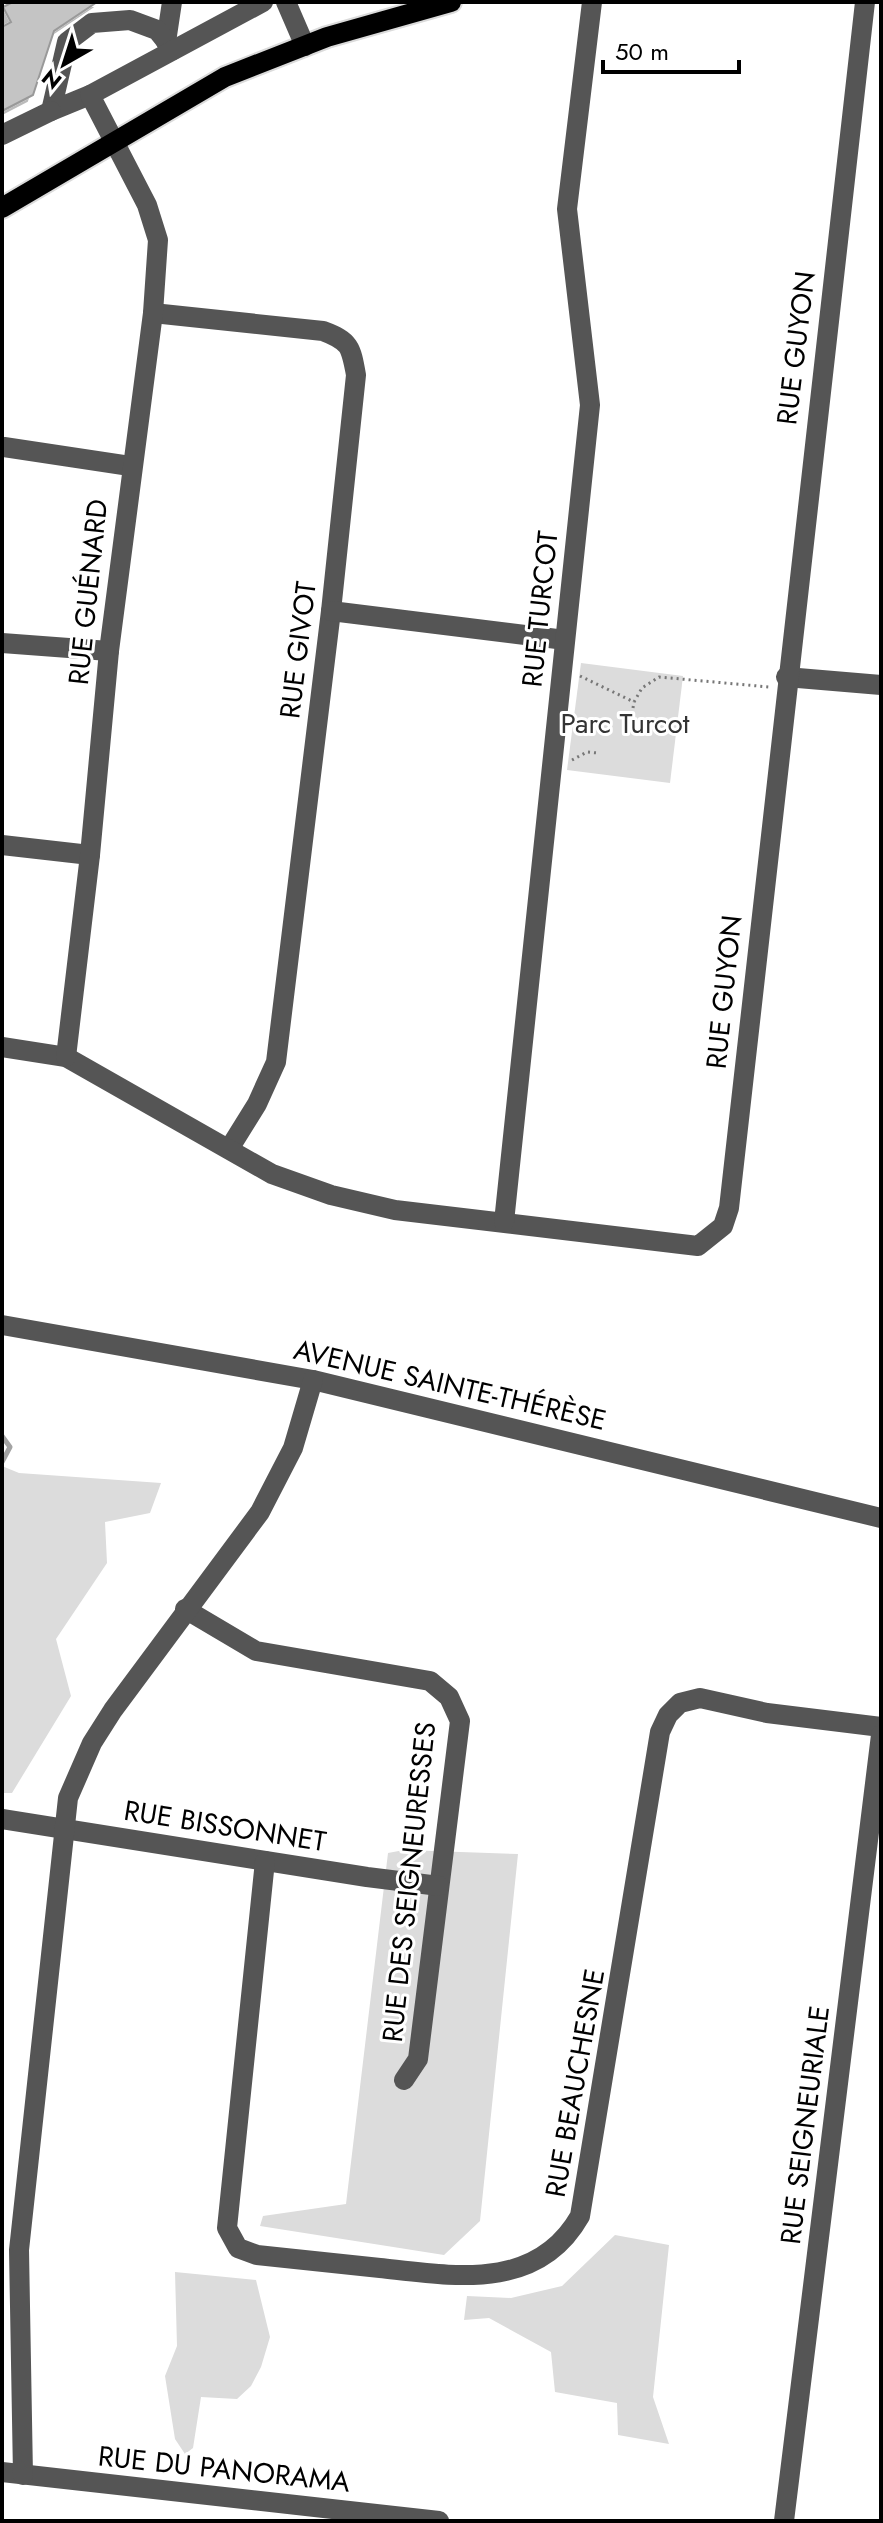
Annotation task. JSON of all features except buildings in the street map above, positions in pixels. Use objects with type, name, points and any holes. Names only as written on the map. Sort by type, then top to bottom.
[{"type":"main road","points":[[2,208],[225,77],[305,46],[451,2]]},
{"type":"street","points":[[170,46],[172,2]]},
{"type":"street","points":[[2,135],[90,95],[170,46],[263,2]]},
{"type":"street","points":[[286,2],[305,46]]},
{"type":"street","name":"RUE TURCOT","points":[[504,1222],[590,405],[567,209],[592,2]]},
{"type":"street","name":"RUE GUYON","points":[[2,1047],[66,1057],[272,1174],[331,1195],[395,1210],[698,1246],[723,1226],[729,1208],[865,2]]},
{"type":"street","points":[[51,111],[67,42],[92,23],[130,20],[157,30],[170,46]]},
{"type":"street","name":"RUE GUÉNARD","points":[[66,1057],[130,466],[153,313],[158,240],[147,205],[90,95]]},
{"type":"street","name":"RUE GIVOT","points":[[153,313],[323,331],[342,338],[352,351],[356,375],[331,611],[276,1062],[257,1104],[229,1149]]},
{"type":"street","points":[[4,447],[130,466]]},
{"type":"street","points":[[331,611],[564,648]]},
{"type":"street","points":[[2,643],[109,651]]},
{"type":"street","points":[[786,682],[881,685]]},
{"type":"street","points":[[2,845],[90,855]]},
{"type":"street","name":"AVENUE SAINTE-THÉRÈSE","points":[[2,1325],[313,1380],[881,1518]]},
{"type":"street","points":[[23,2475],[10,2249],[68,1798],[92,1743],[185,1609],[260,1512],[280,1477],[313,1380]]},
{"type":"street","name":"RUE DES SEIGNEURESSES","points":[[185,1609],[256,1651],[430,1681],[449,1697],[460,1721],[418,2059],[404,2080]]},
{"type":"street","name":"RUE BEAUCHESNE","points":[[265,1861],[227,2228],[238,2248],[257,2255],[467,2278],[514,2270],[567,2238],[580,2216],[660,1732],[668,1715],[680,1703],[700,1698],[767,1713],[881,1727]]},
{"type":"street","name":"RUE SEIGNEURIALE","points":[[784,2521],[881,1735]]},
{"type":"street","name":"RUE BISSONNET","points":[[2,1819],[439,1886]]},
{"type":"street","name":"RUE DU PANORAMA","points":[[2,2472],[304,2513],[439,2521]]},
{"type":"path","points":[[564,648],[587,682],[634,702]]},
{"type":"path","points":[[632,714],[634,702],[642,688],[659,677],[786,682]]},
{"type":"path","points":[[551,772],[587,752],[598,753]]},
{"type":"green space","name":"Parc Turcot","points":[[581,663],[683,676],[670,783],[567,770]]},
{"type":"green space","points":[[2,1466],[19,1473],[161,1483],[150,1513],[105,1522],[107,1563],[56,1639],[71,1696],[12,1793],[2,1793]]},
{"type":"green space","points":[[404,1850],[518,1854],[480,2221],[444,2255],[260,2226],[263,2216],[346,2204],[388,1853]]},
{"type":"green space","points":[[615,2235],[669,2245],[653,2397],[669,2444],[618,2435],[617,2403],[555,2392],[551,2352],[489,2318],[464,2320],[467,2296],[511,2298],[562,2286]]},
{"type":"green space","points":[[175,2272],[256,2280],[270,2337],[261,2367],[251,2386],[237,2399],[201,2397],[193,2448],[185,2454],[175,2439],[165,2376],[177,2346]]},
{"type":"waterway","points":[[2,1436],[10,1447],[2,1462]]}]
